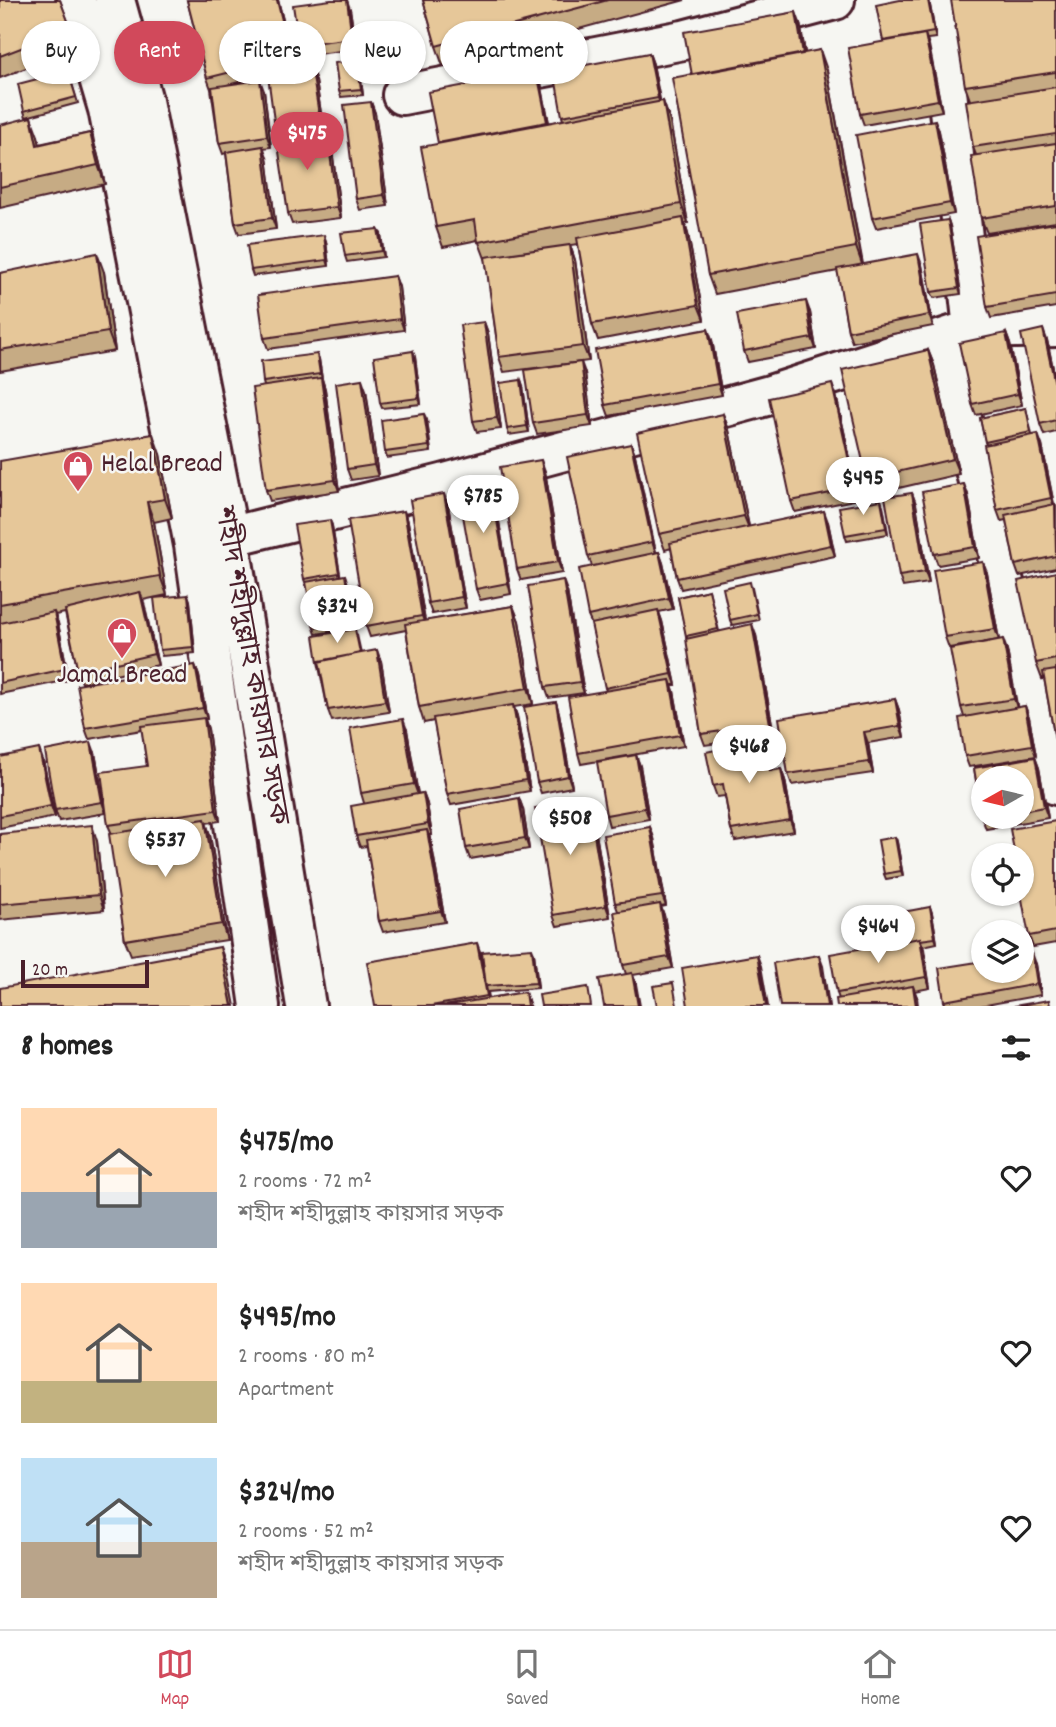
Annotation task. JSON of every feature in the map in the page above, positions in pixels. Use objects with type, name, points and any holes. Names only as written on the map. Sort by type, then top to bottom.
[{"type":"street","name":"শহীদ শহীদুল্লাহ কায়সার সড়ক","points":[[76,0],[108,109],[194,545],[260,1006]]},
{"type":"street","name":"শহীদ শহীদুল্লাহ কায়সার সড়ক","points":[[115,0],[144,101],[229,537],[306,1006]]},
{"type":"street","points":[[402,95],[683,40],[835,0]]},
{"type":"street","points":[[937,0],[957,335],[1056,785]]},
{"type":"street","points":[[229,537],[442,484],[770,396],[957,335],[1056,327]]},
{"type":"building","points":[[0,0],[60,0],[68,21],[21,21],[21,48],[0,56]]},
{"type":"building","points":[[187,0],[277,0],[282,21],[219,21],[219,75],[207,78],[205,21],[192,21]]},
{"type":"building","points":[[347,0],[350,21],[340,21],[340,40],[326,41],[326,21],[295,21],[293,5]]},
{"type":"building","points":[[423,0],[608,0],[529,21],[440,21],[440,45],[436,46]]},
{"type":"building","points":[[900,0],[928,0],[934,32],[883,41],[876,5]]},
{"type":"building","points":[[951,0],[1056,0],[1056,72],[965,86]]},
{"type":"building","points":[[796,12],[803,54],[692,75],[684,32]]},
{"type":"building","points":[[925,34],[938,100],[860,114],[848,48]]},
{"type":"building","points":[[820,50],[856,247],[708,275],[672,78]]},
{"type":"building","points":[[649,53],[658,98],[562,116],[556,84],[588,84],[588,65]]},
{"type":"building","points":[[340,62],[340,84],[360,84],[361,89],[339,91],[335,63]]},
{"type":"building","points":[[18,84],[72,84],[76,97],[24,111]]},
{"type":"building","points":[[260,84],[267,136],[219,143],[212,87]]},
{"type":"building","points":[[269,84],[314,84],[319,115],[274,121]]},
{"type":"building","points":[[472,84],[539,84],[547,122],[438,143],[428,92]]},
{"type":"building","points":[[1056,87],[1056,134],[973,147],[966,101]]},
{"type":"building","points":[[663,101],[681,204],[478,242],[475,220],[436,227],[421,147]]},
{"type":"building","points":[[371,102],[384,195],[356,199],[344,105]]},
{"type":"building","points":[[31,117],[37,145],[90,133],[98,165],[0,187],[0,125]]},
{"type":"building","points":[[935,120],[950,203],[872,218],[856,135]]},
{"type":"building","points":[[327,131],[337,207],[288,213],[277,138]]},
{"type":"building","points":[[1056,143],[1056,206],[981,218],[971,156]]},
{"type":"building","points":[[263,146],[272,218],[235,223],[226,152]]},
{"type":"building","points":[[683,218],[698,305],[592,324],[577,238]]},
{"type":"building","points":[[948,220],[959,288],[931,292],[920,224]]},
{"type":"building","points":[[1056,223],[1056,295],[987,307],[976,236]]},
{"type":"building","points":[[378,229],[382,251],[345,256],[341,233]]},
{"type":"building","points":[[324,235],[327,260],[251,270],[247,245]]},
{"type":"building","points":[[570,245],[583,346],[499,357],[485,257]]},
{"type":"building","points":[[97,253],[108,332],[0,350],[0,273]]},
{"type":"building","points":[[918,254],[929,315],[848,331],[837,269]]},
{"type":"building","points":[[395,276],[400,319],[264,338],[258,295]]},
{"type":"building","points":[[806,301],[812,338],[744,351],[737,314]]},
{"type":"building","points":[[484,322],[497,418],[473,421],[460,325]]},
{"type":"building","points":[[708,329],[718,384],[605,405],[595,350]]},
{"type":"building","points":[[1043,329],[1056,389],[1056,420],[1040,424],[1021,334]]},
{"type":"building","points":[[1006,333],[1018,394],[972,404],[959,343]]},
{"type":"building","points":[[928,350],[953,459],[867,479],[842,370]]},
{"type":"building","points":[[413,351],[419,398],[380,403],[374,357]]},
{"type":"building","points":[[317,354],[320,374],[263,382],[261,361]]},
{"type":"building","points":[[581,362],[588,415],[533,423],[525,370]]},
{"type":"building","points":[[321,378],[335,480],[266,490],[252,388]]},
{"type":"building","points":[[362,379],[374,465],[347,469],[336,383]]},
{"type":"building","points":[[521,380],[527,426],[507,429],[500,383]]},
{"type":"building","points":[[832,384],[855,488],[791,501],[769,398]]},
{"type":"building","points":[[1026,408],[1031,432],[985,442],[980,418]]},
{"type":"building","points":[[424,414],[429,446],[385,452],[381,420]]},
{"type":"building","points":[[723,414],[744,516],[659,534],[637,433]]},
{"type":"building","points":[[153,434],[165,499],[147,502],[160,576],[0,604],[0,461]]},
{"type":"building","points":[[1038,434],[1051,498],[997,510],[984,445]]},
{"type":"building","points":[[631,444],[652,542],[588,556],[567,457]]},
{"type":"building","points":[[541,460],[558,562],[517,569],[500,467]]},
{"type":"building","points":[[490,481],[508,583],[476,589],[458,487]]},
{"type":"building","points":[[964,484],[975,547],[934,554],[922,492]]},
{"type":"building","points":[[912,493],[925,572],[899,576],[885,497]]},
{"type":"building","points":[[444,494],[462,597],[428,603],[410,500]]},
{"type":"building","points":[[881,500],[886,528],[845,535],[839,507]]},
{"type":"building","points":[[1055,504],[1056,556],[1015,565],[1005,515]]},
{"type":"building","points":[[404,511],[422,616],[366,626],[348,520]]},
{"type":"building","points":[[824,511],[831,545],[677,578],[670,543]]},
{"type":"building","points":[[330,520],[339,573],[304,579],[294,525]]},
{"type":"building","points":[[659,552],[669,598],[588,616],[579,569]]},
{"type":"building","points":[[983,562],[995,629],[945,637],[933,570]]},
{"type":"building","points":[[1056,572],[1056,659],[1036,663],[1018,581]]},
{"type":"building","points":[[345,575],[353,622],[314,628],[306,582]]},
{"type":"building","points":[[563,580],[580,682],[545,687],[528,586]]},
{"type":"building","points":[[750,582],[757,614],[730,620],[723,588]]},
{"type":"building","points":[[709,590],[718,629],[686,636],[678,597]]},
{"type":"building","points":[[140,592],[154,654],[78,672],[65,610]]},
{"type":"building","points":[[188,595],[193,647],[160,650],[154,598]]},
{"type":"building","points":[[513,606],[528,688],[419,707],[405,624]]},
{"type":"building","points":[[658,610],[672,674],[605,688],[591,624]]},
{"type":"building","points":[[54,612],[65,669],[0,683],[0,623]]},
{"type":"building","points":[[752,624],[770,724],[701,734],[686,639]]},
{"type":"building","points":[[355,629],[360,653],[318,662],[314,636]]},
{"type":"building","points":[[1003,639],[1014,699],[961,707],[950,649]]},
{"type":"building","points":[[377,650],[385,701],[328,710],[319,661]]},
{"type":"building","points":[[195,665],[203,708],[85,728],[77,685]]},
{"type":"building","points":[[1056,670],[1056,745],[1043,672]]},
{"type":"building","points":[[670,680],[680,735],[578,753],[568,697]]},
{"type":"building","points":[[895,699],[900,726],[864,732],[869,762],[788,774],[779,718]]},
{"type":"building","points":[[556,702],[568,776],[537,782],[524,707]]},
{"type":"building","points":[[513,705],[526,780],[447,794],[433,718]]},
{"type":"building","points":[[1025,706],[1032,745],[965,756],[959,718]]},
{"type":"building","points":[[204,718],[216,810],[108,825],[101,772],[147,766],[141,726]]},
{"type":"building","points":[[403,719],[414,784],[361,793],[350,728]]},
{"type":"building","points":[[763,740],[770,771],[781,769],[790,820],[731,830],[723,784],[713,786],[706,752]]},
{"type":"building","points":[[91,742],[102,802],[55,810],[45,751]]},
{"type":"building","points":[[39,749],[51,806],[0,816],[0,757]]},
{"type":"building","points":[[636,755],[645,808],[606,815],[597,762]]},
{"type":"building","points":[[1035,757],[1044,807],[1034,809],[1034,766],[985,766]]},
{"type":"building","points":[[423,793],[428,824],[356,836],[351,806]]},
{"type":"building","points":[[519,798],[525,838],[466,848],[460,809]]},
{"type":"building","points":[[588,799],[606,906],[553,915],[535,808]]},
{"type":"building","points":[[205,819],[222,924],[125,940],[109,834]]},
{"type":"building","points":[[1056,821],[1056,931],[1034,935],[1034,920],[1026,920],[1023,906],[1034,906],[1034,843],[1013,843],[1010,830],[1034,830],[1034,825]]},
{"type":"building","points":[[92,825],[99,895],[0,904],[0,834]]},
{"type":"building","points":[[650,827],[662,896],[615,903],[603,835]]},
{"type":"building","points":[[427,830],[441,911],[379,921],[366,840]]},
{"type":"building","points":[[895,837],[901,871],[884,874],[878,840]]},
{"type":"building","points":[[660,904],[669,957],[623,965],[614,912]]},
{"type":"building","points":[[930,907],[935,938],[897,942],[892,914]]},
{"type":"building","points":[[920,938],[926,977],[837,993],[830,954]]},
{"type":"building","points":[[477,943],[487,996],[431,1006],[375,1006],[367,962]]},
{"type":"building","points":[[220,947],[232,1006],[0,1006],[0,988]]},
{"type":"building","points":[[532,948],[536,983],[486,986],[482,952]]},
{"type":"building","points":[[757,955],[766,1006],[688,1006],[682,968]]},
{"type":"building","points":[[819,955],[827,1006],[780,1006],[773,963]]},
{"type":"building","points":[[971,963],[971,983],[1034,983],[1034,965],[1037,984],[944,1001],[939,968]]},
{"type":"building","points":[[632,973],[638,1006],[604,1006],[599,979]]},
{"type":"building","points":[[673,983],[677,1006],[657,1006],[653,986]]},
{"type":"building","points":[[913,986],[916,1006],[837,1006],[836,999]]},
{"type":"building","points":[[588,987],[591,1006],[541,1006],[539,995]]},
{"type":"building","points":[[525,992],[527,1006],[444,1006]]},
{"type":"building","points":[[1049,1000],[1050,1006],[1014,1006]]},
{"type":"place","name":"Helal Bread","points":[[78,493]]},
{"type":"place","name":"Jamal Bread","points":[[122,660]]}]
